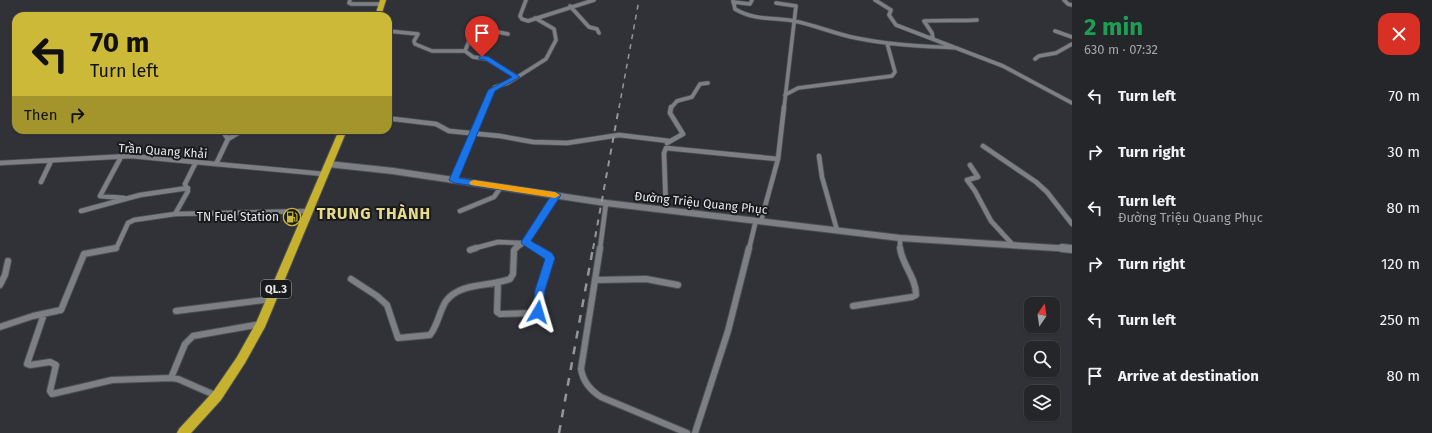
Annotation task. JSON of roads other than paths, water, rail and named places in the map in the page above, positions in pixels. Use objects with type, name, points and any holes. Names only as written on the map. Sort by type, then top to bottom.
[{"type":"highway","points":[[379,12],[382,2]]},
{"type":"highway","name":"QL.3","points":[[183,433],[217,396],[241,360],[261,324],[341,134]]},
{"type":"main road","name":"Đường Triệu Quang Phục","points":[[328,164],[387,170],[606,203],[900,238],[1072,249]]},
{"type":"street","points":[[350,0],[349,3],[351,4],[382,2]]},
{"type":"street","points":[[526,0],[520,18],[528,20],[570,6],[594,0]]},
{"type":"street","points":[[752,0],[750,4],[733,1],[735,9],[745,15],[794,22],[849,37],[888,43],[957,48]]},
{"type":"street","points":[[875,0],[891,10],[889,15],[896,25],[1004,66],[1072,103]]},
{"type":"street","points":[[1064,0],[1068,4],[1072,5]]},
{"type":"street","points":[[695,433],[728,331],[758,220],[778,159],[796,5],[776,3]]},
{"type":"street","points":[[570,6],[584,19],[589,27],[596,29],[599,33]]},
{"type":"street","points":[[454,180],[482,110],[493,88],[505,84],[546,59],[556,40],[552,27],[535,18]]},
{"type":"street","points":[[933,39],[932,33],[924,21],[944,20],[951,22],[977,20]]},
{"type":"street","points":[[392,31],[418,34],[414,41],[415,44],[432,51],[465,51],[472,57],[487,59],[517,77]]},
{"type":"street","points":[[1055,31],[1072,37]]},
{"type":"street","points":[[465,51],[471,36],[483,37],[498,32],[508,34]]},
{"type":"street","points":[[786,95],[790,90],[798,88],[892,76],[895,72],[888,43]]},
{"type":"street","points":[[1035,59],[1039,56],[1056,53],[1072,44]]},
{"type":"street","points":[[394,119],[431,123],[439,125],[449,131],[500,136],[533,142],[561,143],[619,135],[669,141],[683,134],[670,113],[670,109],[679,99],[692,97],[700,84],[708,83]]},
{"type":"street","points":[[225,134],[228,139]]},
{"type":"street","points":[[216,164],[228,139],[236,134]]},
{"type":"street","points":[[666,210],[664,153],[669,141]]},
{"type":"street","points":[[983,146],[1024,173],[1044,189],[1061,214],[1072,224]]},
{"type":"street","points":[[666,148],[778,159]]},
{"type":"street","name":"Trần Quang Khải","points":[[0,163],[131,156],[324,174]]},
{"type":"street","points":[[819,156],[822,177],[837,230]]},
{"type":"street","points":[[121,157],[100,196],[130,198]]},
{"type":"street","points":[[41,182],[51,161]]},
{"type":"street","points":[[188,188],[185,186],[196,162]]},
{"type":"street","points":[[970,165],[979,176],[967,180],[991,221],[1014,246]]},
{"type":"street","points":[[460,211],[494,197],[501,187]]},
{"type":"street","points":[[81,211],[130,198],[188,188]]},
{"type":"street","points":[[175,214],[188,188]]},
{"type":"street","points":[[351,279],[377,296],[387,305],[396,336],[400,338],[430,335],[445,304],[452,295],[458,292],[507,281],[512,276],[512,253],[516,248],[525,243],[556,195]]},
{"type":"street","points":[[606,203],[596,280],[581,369],[583,378],[587,386],[601,397],[687,433]]},
{"type":"street","points":[[0,327],[44,314],[57,312],[63,308],[72,280],[84,254],[116,249],[130,222],[175,214],[309,211]]},
{"type":"street","points":[[853,306],[880,303],[916,295],[917,291],[912,277],[900,252],[900,238]]},
{"type":"street","points":[[470,250],[498,242],[525,243],[548,255],[550,258],[540,290],[537,313],[500,314],[497,312],[498,282]]},
{"type":"street","points":[[0,285],[5,275],[8,260]]},
{"type":"street","points":[[596,280],[646,279],[678,285]]},
{"type":"street","points":[[176,311],[272,299]]},
{"type":"street","points":[[44,314],[27,364],[30,365],[50,362],[56,365],[50,391],[52,394],[112,380],[171,378],[178,379],[217,396]]},
{"type":"street","points":[[171,378],[185,344],[193,336],[261,324]]},
{"type":"railway","points":[[619,108],[639,0]]},
{"type":"railway","points":[[593,249],[619,107]]},
{"type":"railway","points":[[559,433],[593,248]]},
{"type":"place","name":"TN Fuel Station","points":[[292,217]]},
{"type":"district","name":"TRUNG THÀNH","points":[[374,213]]}]
